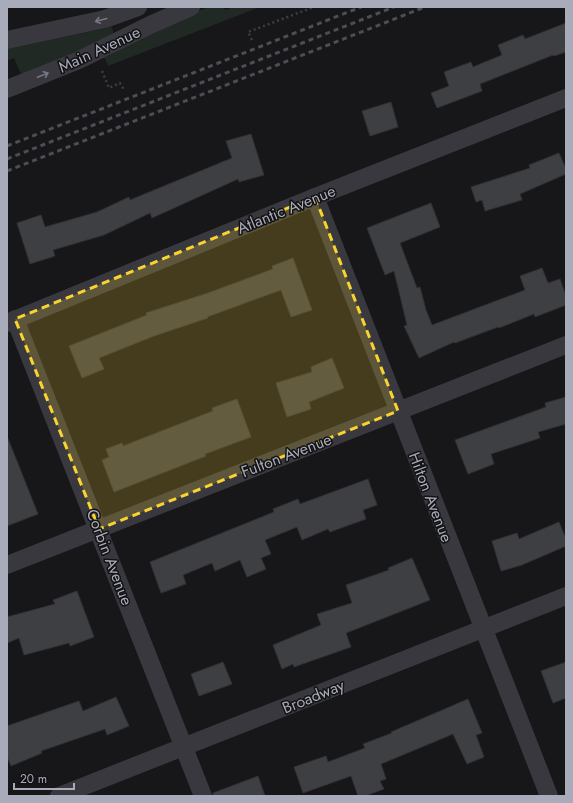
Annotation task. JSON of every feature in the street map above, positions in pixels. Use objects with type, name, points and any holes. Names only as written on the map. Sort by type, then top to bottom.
[{"type":"street","name":"Main Avenue","points":[[7,40],[98,21],[138,7]]},
{"type":"street","points":[[146,7],[150,25]]},
{"type":"street","name":"Main Avenue","points":[[7,89],[84,58],[150,25],[191,7]]},
{"type":"street","name":"Atlantic Avenue","points":[[11,321],[315,197],[566,98]]},
{"type":"street","name":"Hilton Avenue","points":[[315,197],[549,796]]},
{"type":"street","name":"Corbin Avenue","points":[[11,321],[99,529],[203,796]]},
{"type":"street","name":"Fulton Avenue","points":[[7,565],[566,345]]},
{"type":"street","name":"Broadway","points":[[59,796],[566,596]]},
{"type":"path","points":[[252,40],[248,32],[314,7]]},
{"type":"path","points":[[102,71],[109,88],[120,83],[124,90]]},
{"type":"highlighted area","points":[[315,197],[398,411],[99,529],[15,319]]},
{"type":"shaded area","points":[[209,7],[224,7],[225,10],[233,7],[260,7],[108,66],[104,57],[186,16]]},
{"type":"shaded area","points":[[112,27],[114,36],[21,74],[14,58],[7,61],[7,49]]},
{"type":"building","points":[[566,23],[566,52],[553,55],[480,84],[482,91],[437,108],[431,93],[449,86],[444,72],[471,62],[473,67],[502,55],[498,45],[523,35],[525,39]]},
{"type":"building","points":[[391,102],[398,127],[370,136],[362,111]]},
{"type":"building","points":[[251,134],[264,175],[239,182],[238,179],[152,218],[150,213],[104,235],[53,250],[55,256],[30,264],[17,223],[41,215],[45,227],[97,212],[129,197],[130,200],[232,158],[226,141]]},
{"type":"building","points":[[559,153],[566,169],[566,174],[520,194],[522,200],[485,211],[482,200],[476,202],[471,187],[530,168],[529,165]]},
{"type":"building","points":[[431,203],[440,227],[400,243],[417,288],[420,287],[426,310],[432,325],[525,290],[520,276],[542,268],[548,283],[560,279],[566,296],[566,305],[535,317],[534,314],[499,328],[498,327],[455,343],[454,342],[419,358],[404,326],[407,325],[394,271],[385,275],[367,228]]},
{"type":"building","points":[[293,258],[312,310],[291,317],[281,290],[207,317],[208,318],[154,336],[99,358],[104,369],[82,378],[69,346],[147,315],[146,313],[208,293],[273,269],[272,266]]},
{"type":"building","points":[[332,358],[344,388],[309,402],[311,409],[287,417],[276,383],[312,372],[311,367]]},
{"type":"building","points":[[566,397],[566,424],[538,432],[540,438],[491,454],[494,464],[468,474],[455,440],[546,407],[545,403]]},
{"type":"building","points":[[237,399],[251,437],[205,454],[206,456],[114,492],[102,460],[109,457],[106,449],[122,443],[123,446],[213,411],[212,408]]},
{"type":"building","points":[[7,436],[38,514],[7,526]]},
{"type":"building","points":[[368,479],[377,505],[363,510],[366,519],[330,532],[328,529],[302,540],[297,527],[265,540],[271,554],[261,558],[266,569],[247,577],[240,560],[215,571],[212,563],[183,575],[186,584],[161,593],[150,562],[274,512],[273,509],[298,499],[300,504]]},
{"type":"building","points":[[559,522],[566,539],[566,546],[522,565],[501,571],[492,541],[517,533],[519,539]]},
{"type":"building","points":[[412,558],[430,600],[346,633],[351,647],[294,667],[293,664],[282,669],[273,645],[321,625],[317,614],[352,603],[346,585],[389,570],[388,568]]},
{"type":"building","points":[[77,591],[94,637],[70,646],[69,643],[24,655],[19,638],[7,643],[7,617],[55,604],[53,600]]},
{"type":"building","points":[[223,662],[232,684],[199,696],[191,674]]},
{"type":"building","points":[[566,662],[566,698],[553,703],[541,671]]},
{"type":"building","points":[[116,697],[129,726],[107,735],[105,729],[41,751],[42,753],[11,766],[7,757],[7,726],[79,701],[83,711]]},
{"type":"building","points":[[468,699],[482,733],[476,735],[484,757],[467,764],[453,734],[381,764],[386,779],[380,781],[384,789],[365,796],[358,796],[351,776],[303,793],[294,767],[326,756],[328,762],[365,748],[363,744],[392,733],[391,732]]},
{"type":"building","points":[[258,776],[265,796],[213,796],[213,793]]},
{"type":"railway","points":[[7,146],[361,7]]},
{"type":"railway","points":[[7,159],[394,7]]},
{"type":"railway","points":[[7,171],[425,7]]}]
